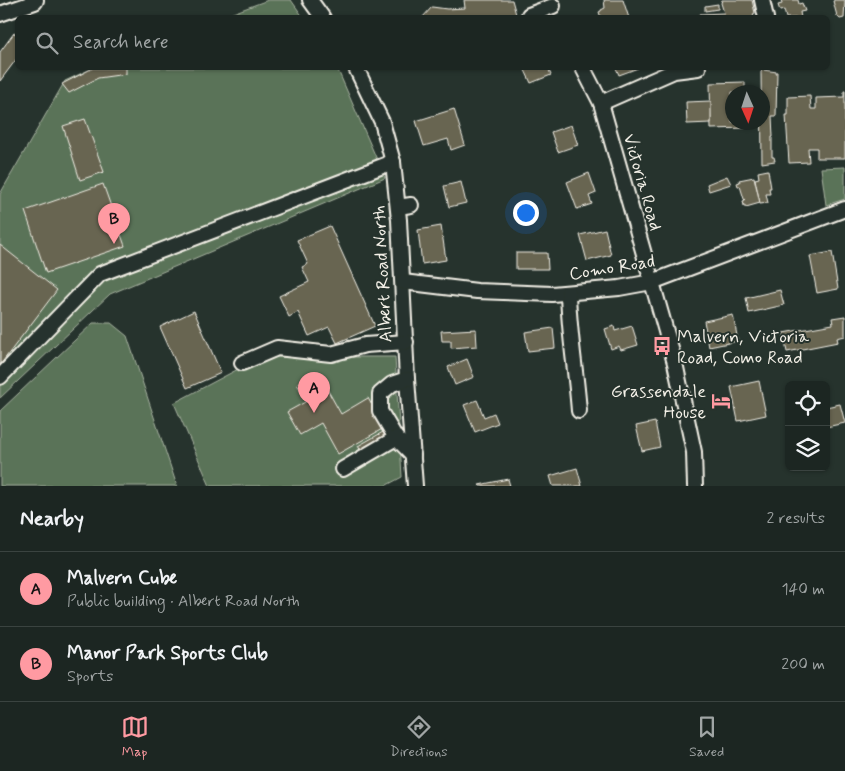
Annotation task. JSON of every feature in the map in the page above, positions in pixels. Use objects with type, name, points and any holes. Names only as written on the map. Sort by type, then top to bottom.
[{"type":"street","points":[[0,14],[36,0]]},
{"type":"street","points":[[310,0],[320,15]]},
{"type":"street","points":[[762,0],[765,15]]},
{"type":"street","points":[[529,15],[554,8]]},
{"type":"street","name":"Albert Road North","points":[[357,70],[382,122],[404,206],[403,282],[407,379],[415,486]]},
{"type":"street","name":"Victoria Road","points":[[585,70],[601,103],[674,363],[692,443],[695,486]]},
{"type":"street","points":[[601,103],[626,97],[662,81],[674,71],[682,70]]},
{"type":"street","points":[[0,378],[100,274],[393,162]]},
{"type":"street","name":"Como Road","points":[[403,282],[477,291],[552,294],[619,288],[652,282],[691,262],[845,209]]},
{"type":"street","points":[[568,293],[569,326],[576,367],[579,411]]},
{"type":"street","points":[[242,363],[277,348],[331,354],[365,345],[406,342]]},
{"type":"street","points":[[407,379],[392,384],[380,394],[380,411],[396,438],[413,455]]},
{"type":"street","points":[[343,469],[396,438]]},
{"type":"green space","points":[[268,0],[291,0],[302,15],[227,15]]},
{"type":"green space","points":[[89,70],[338,70],[385,178],[110,294],[0,398],[0,194],[65,81]]},
{"type":"green space","points":[[845,167],[845,199],[826,205],[821,168]]},
{"type":"green space","points":[[93,323],[111,323],[127,336],[177,486],[0,486],[0,411]]},
{"type":"green space","points":[[261,357],[395,357],[402,477],[385,486],[210,486],[174,403]]},
{"type":"building","points":[[464,0],[512,0],[516,15],[425,15],[432,7],[447,9],[465,8]]},
{"type":"building","points":[[604,0],[623,0],[628,15],[600,15],[599,12],[605,8]]},
{"type":"building","points":[[722,0],[752,0],[755,13],[753,15],[700,15],[724,13]]},
{"type":"building","points":[[781,0],[798,0],[799,4],[802,3],[805,11],[800,12],[800,15],[785,15],[784,10],[780,11],[778,5],[782,4]]},
{"type":"building","points":[[845,0],[844,18],[840,19],[837,16],[833,1]]},
{"type":"building","points":[[718,4],[718,9],[705,11],[705,6]]},
{"type":"building","points":[[15,34],[15,61],[0,81],[0,52]]},
{"type":"building","points":[[89,70],[126,70],[126,74],[98,78],[69,93],[62,84]]},
{"type":"building","points":[[525,70],[549,70],[551,75],[531,83]]},
{"type":"building","points":[[617,70],[633,70],[619,75]]},
{"type":"building","points":[[763,70],[777,72],[776,116],[772,116],[772,157],[774,157],[775,161],[762,163],[762,130],[770,130],[770,85],[761,85],[761,72]]},
{"type":"building","points":[[745,82],[745,85],[725,85],[725,129],[711,129],[710,83]]},
{"type":"building","points":[[844,91],[845,158],[817,158],[817,148],[808,148],[809,162],[789,163],[786,115],[788,115],[788,97],[810,96],[811,109],[816,109],[816,98],[844,97]]},
{"type":"building","points":[[711,101],[711,123],[687,124],[686,102]]},
{"type":"building","points":[[454,109],[465,145],[451,150],[448,139],[424,146],[416,121]]},
{"type":"building","points":[[85,119],[104,172],[80,180],[63,126]]},
{"type":"building","points":[[571,125],[578,145],[558,152],[551,132]]},
{"type":"building","points":[[768,170],[771,188],[769,188],[770,194],[766,194],[768,203],[760,204],[755,179],[759,178],[758,172]]},
{"type":"building","points":[[589,173],[596,193],[589,196],[592,204],[577,209],[567,182]]},
{"type":"building","points":[[727,176],[731,184],[709,191],[707,184]]},
{"type":"building","points":[[754,177],[760,203],[746,207],[744,206],[743,201],[745,200],[740,186],[737,183],[740,182],[739,180]]},
{"type":"building","points":[[461,182],[466,203],[449,207],[444,186]]},
{"type":"building","points":[[103,184],[125,246],[46,273],[25,211]]},
{"type":"building","points":[[330,226],[375,326],[337,343],[329,327],[309,336],[298,312],[289,317],[279,296],[309,282],[302,267],[308,264],[297,240]]},
{"type":"building","points":[[441,226],[446,260],[422,264],[418,230]]},
{"type":"building","points":[[605,229],[611,255],[587,261],[580,235]]},
{"type":"building","points":[[0,245],[57,290],[0,365]]},
{"type":"building","points":[[832,252],[838,289],[817,293],[810,256]]},
{"type":"building","points":[[516,253],[547,253],[548,269],[516,269]]},
{"type":"building","points":[[780,290],[784,305],[749,313],[746,298]]},
{"type":"building","points":[[194,311],[221,373],[187,388],[160,327]]},
{"type":"building","points":[[733,315],[738,341],[709,347],[704,321]]},
{"type":"building","points":[[845,316],[845,336],[837,338],[838,342],[787,352],[783,333],[833,324],[832,318]]},
{"type":"building","points":[[614,326],[615,331],[632,326],[638,345],[621,350],[619,346],[611,349],[605,329]]},
{"type":"building","points":[[553,328],[555,348],[528,351],[525,332]]},
{"type":"building","points":[[476,329],[477,346],[451,348],[451,341],[442,341],[441,331]]},
{"type":"building","points":[[467,359],[474,377],[455,385],[448,367]]},
{"type":"building","points":[[318,373],[341,414],[368,398],[384,428],[338,454],[321,423],[300,435],[287,412],[307,401],[297,384]]},
{"type":"building","points":[[759,381],[766,415],[738,421],[731,387]]},
{"type":"building","points":[[477,400],[484,417],[494,413],[498,423],[475,432],[464,405]]},
{"type":"building","points":[[840,404],[845,423],[830,426],[830,406]]},
{"type":"building","points":[[655,422],[660,447],[642,451],[636,426]]},
{"type":"building","points":[[383,432],[388,439],[363,454],[358,446]]},
{"type":"building","points":[[577,468],[582,486],[553,486],[550,476]]},
{"type":"building","points":[[508,479],[510,486],[479,485]]},
{"type":"place","name":"Manor Park Sports Club","points":[[114,244]]},
{"type":"place","name":"Malvern, Victoria Road, Como Road","points":[[662,346]]},
{"type":"place","name":"Grassendale House","points":[[721,401]]},
{"type":"place","name":"Malvern Cube","points":[[314,413]]}]
